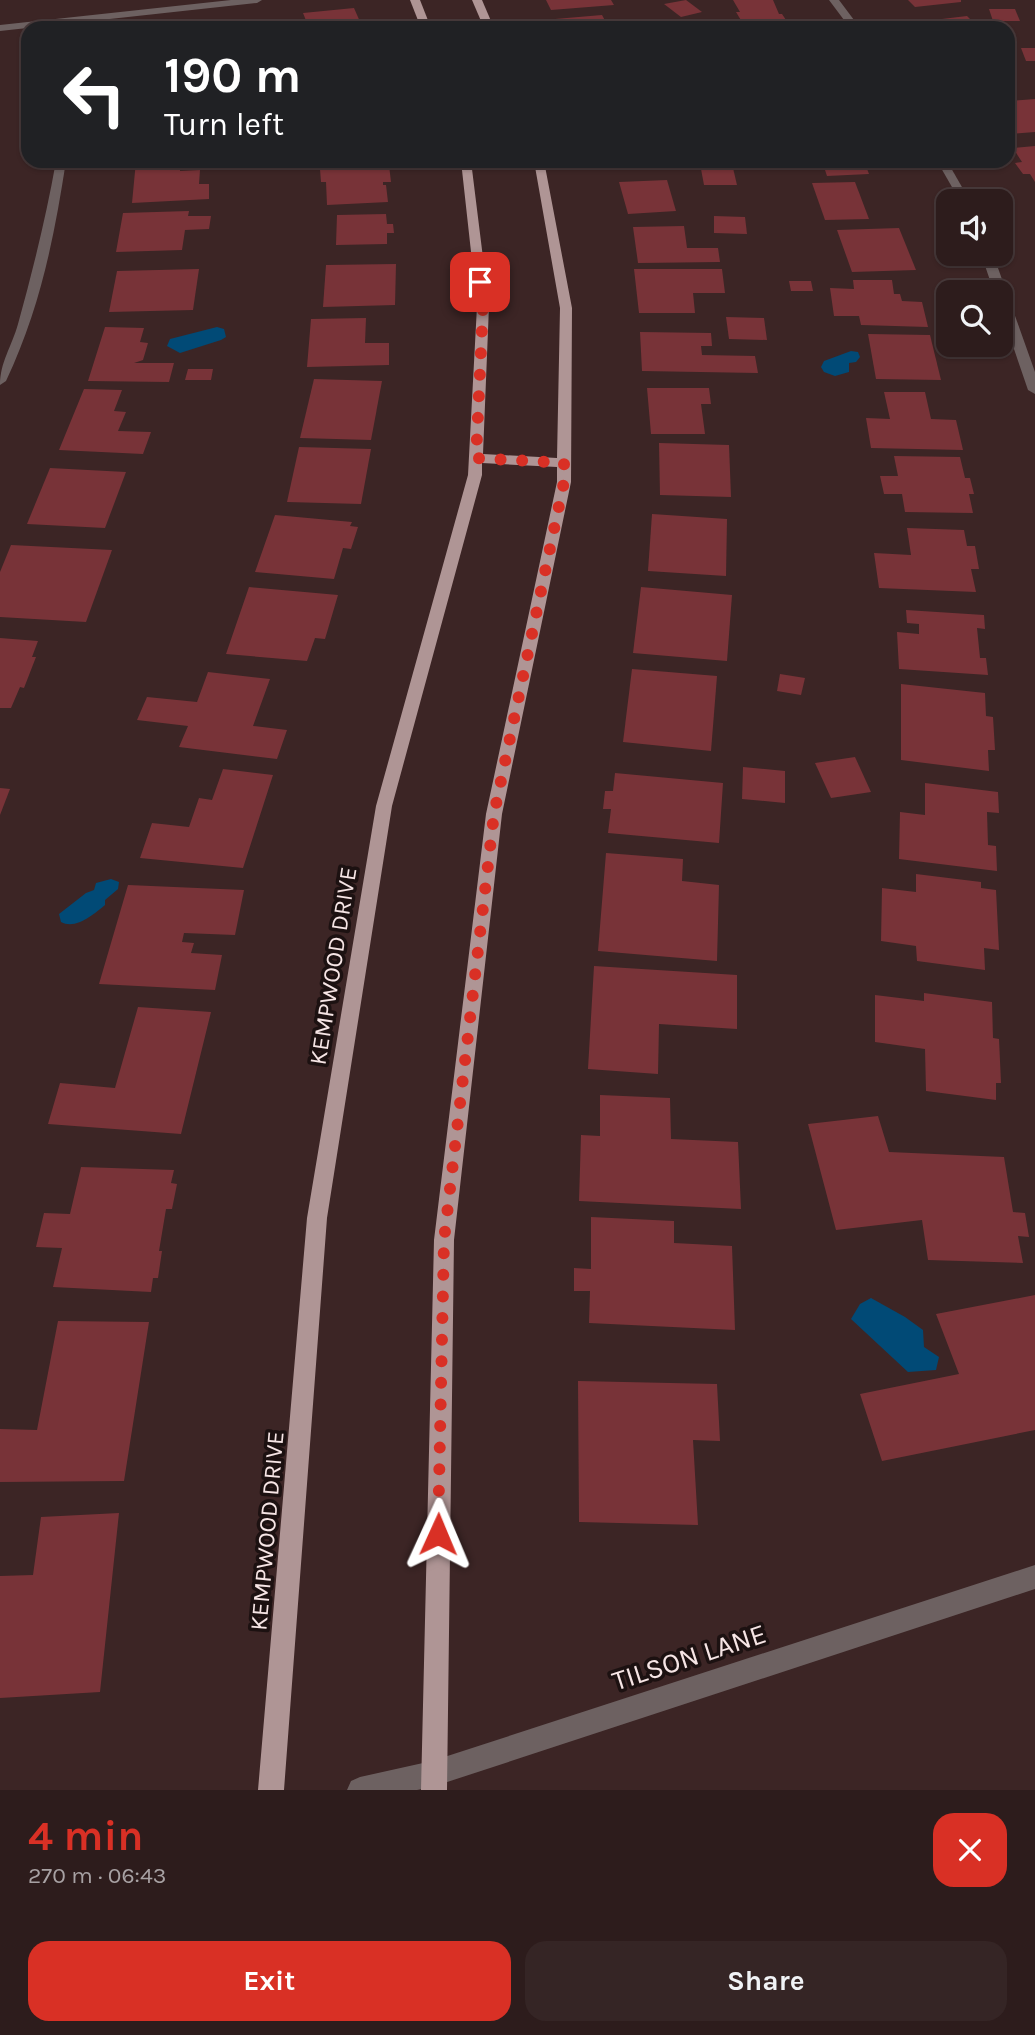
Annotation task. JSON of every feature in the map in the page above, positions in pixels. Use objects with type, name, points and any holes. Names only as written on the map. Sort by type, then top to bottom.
[{"type":"main road","points":[[415,0],[423,21]]},
{"type":"main road","points":[[477,0],[486,21]]},
{"type":"main road","name":"KEMPWOOD DRIVE","points":[[271,1790],[319,1205],[384,806],[475,475],[483,306],[467,168]]},
{"type":"main road","points":[[433,1782],[444,1240],[494,814],[564,482],[566,308],[540,168]]},
{"type":"main road","points":[[476,458],[564,463]]},
{"type":"street","points":[[92,21],[257,0]]},
{"type":"street","points":[[834,0],[850,21]]},
{"type":"street","points":[[0,28],[21,27]]},
{"type":"street","points":[[0,381],[22,334],[50,230],[60,168]]},
{"type":"street","points":[[946,168],[958,189]]},
{"type":"street","points":[[1013,327],[1035,390]]},
{"type":"street","name":"TILSON LANE","points":[[360,1790],[433,1782],[1035,1577]]},
{"type":"water","points":[[217,327],[224,329],[226,337],[221,340],[180,353],[167,346],[170,339]]},
{"type":"water","points":[[851,351],[858,352],[860,357],[856,362],[849,363],[849,372],[835,376],[824,372],[821,367],[824,361]]},
{"type":"water","points":[[111,879],[119,882],[118,889],[105,900],[105,905],[79,923],[61,922],[59,914],[94,890],[96,883]]},
{"type":"water","points":[[871,1298],[923,1330],[924,1347],[939,1357],[936,1370],[908,1372],[851,1319],[860,1304]]},
{"type":"building","points":[[546,0],[611,0],[614,5],[551,10]]},
{"type":"building","points":[[686,0],[702,12],[681,17],[664,4]]},
{"type":"building","points":[[733,0],[773,0],[779,14],[786,20],[741,21],[736,12],[740,12]]},
{"type":"building","points":[[908,0],[961,0],[961,2],[915,7]]},
{"type":"building","points":[[354,8],[360,21],[306,21],[303,13]]},
{"type":"building","points":[[989,9],[1015,9],[1020,21],[993,21]]},
{"type":"building","points":[[602,15],[605,21],[556,21],[555,19]]},
{"type":"building","points":[[967,16],[972,21],[925,21]]},
{"type":"building","points":[[1021,48],[1035,48],[1035,61],[1026,61]]},
{"type":"building","points":[[1035,99],[1035,132],[1015,134],[1015,100]]},
{"type":"building","points":[[1035,146],[1035,182],[1030,174],[1023,174],[1015,163],[1022,162],[1015,148]]},
{"type":"building","points":[[135,168],[200,170],[199,184],[209,184],[209,199],[132,203]]},
{"type":"building","points":[[389,168],[391,182],[383,182],[383,185],[386,185],[388,202],[327,205],[326,182],[321,182],[320,169]]},
{"type":"building","points":[[733,168],[737,185],[704,185],[701,169]]},
{"type":"building","points":[[824,168],[867,168],[869,174],[827,176]]},
{"type":"building","points":[[667,180],[676,211],[628,214],[619,182]]},
{"type":"building","points":[[855,182],[869,219],[825,220],[812,183]]},
{"type":"building","points":[[189,211],[188,216],[211,216],[209,229],[185,230],[182,250],[116,252],[123,213]]},
{"type":"building","points":[[386,214],[387,224],[393,224],[394,233],[387,233],[387,244],[336,245],[337,215]]},
{"type":"building","points":[[714,216],[745,217],[747,234],[714,233]]},
{"type":"building","points":[[684,226],[687,248],[718,248],[720,262],[638,263],[633,227]]},
{"type":"building","points":[[899,228],[916,270],[852,272],[837,230]]},
{"type":"building","points":[[396,264],[395,305],[323,307],[326,265]]},
{"type":"building","points":[[199,269],[193,310],[109,312],[117,271]]},
{"type":"building","points":[[634,269],[722,269],[725,293],[693,293],[695,313],[639,313]]},
{"type":"building","points":[[853,280],[892,280],[894,294],[900,294],[902,301],[922,302],[928,327],[861,325],[859,316],[834,316],[830,288],[854,289]]},
{"type":"building","points":[[789,281],[811,281],[813,291],[791,291]]},
{"type":"building","points":[[726,317],[764,318],[767,340],[729,339]]},
{"type":"building","points":[[366,318],[365,343],[389,343],[389,365],[307,367],[311,319]]},
{"type":"building","points":[[105,327],[144,328],[140,342],[148,343],[143,360],[134,363],[174,363],[169,382],[88,381]]},
{"type":"building","points":[[640,332],[711,333],[712,346],[701,346],[702,355],[755,356],[758,373],[642,371]]},
{"type":"building","points":[[868,334],[930,335],[941,380],[876,379]]},
{"type":"building","points":[[188,369],[213,369],[211,380],[185,380]]},
{"type":"building","points":[[314,379],[382,381],[371,440],[300,438]]},
{"type":"building","points":[[647,388],[709,388],[711,404],[701,404],[705,434],[651,434]]},
{"type":"building","points":[[84,389],[122,390],[114,411],[126,412],[118,431],[151,432],[143,454],[59,450]]},
{"type":"building","points":[[884,392],[925,392],[931,419],[956,420],[963,450],[871,448],[866,418],[890,419]]},
{"type":"building","points":[[659,443],[729,445],[731,497],[660,495]]},
{"type":"building","points":[[299,447],[371,449],[361,504],[287,502]]},
{"type":"building","points":[[894,456],[960,457],[965,478],[970,478],[974,494],[969,494],[973,513],[905,512],[902,494],[884,494],[880,476],[898,476]]},
{"type":"building","points":[[50,468],[126,472],[105,528],[27,524]]},
{"type":"building","points":[[652,514],[727,519],[726,576],[648,571]]},
{"type":"building","points":[[275,515],[352,522],[350,526],[358,527],[351,549],[343,548],[334,579],[255,572]]},
{"type":"building","points":[[907,528],[964,530],[967,546],[975,546],[979,569],[971,569],[976,592],[879,588],[874,553],[911,555]]},
{"type":"building","points":[[11,545],[112,550],[86,622],[0,617],[0,572]]},
{"type":"building","points":[[249,587],[338,595],[325,639],[315,638],[307,661],[226,654]]},
{"type":"building","points":[[641,587],[732,595],[727,661],[633,653]]},
{"type":"building","points":[[906,610],[984,615],[985,629],[977,628],[980,658],[986,658],[988,675],[899,669],[897,632],[919,634],[919,624],[907,623]]},
{"type":"building","points":[[0,638],[38,641],[32,657],[36,657],[24,688],[20,687],[11,708],[0,708]]},
{"type":"building","points":[[632,669],[717,676],[711,751],[623,742]]},
{"type":"building","points":[[208,672],[270,679],[253,726],[287,730],[277,759],[179,747],[188,726],[137,720],[147,697],[197,702]]},
{"type":"building","points":[[780,674],[805,678],[801,695],[777,691]]},
{"type":"building","points":[[901,684],[985,693],[986,716],[993,717],[995,750],[988,750],[989,771],[901,760]]},
{"type":"building","points":[[855,757],[871,792],[831,798],[815,763]]},
{"type":"building","points":[[743,767],[785,771],[785,803],[742,799]]},
{"type":"building","points":[[223,769],[273,775],[243,868],[140,858],[152,823],[189,827],[199,798],[212,800]]},
{"type":"building","points":[[615,773],[723,783],[719,843],[608,833],[611,809],[603,809],[605,791],[613,791]]},
{"type":"building","points":[[925,783],[998,792],[999,813],[987,812],[988,845],[996,846],[997,871],[899,859],[900,812],[925,815]]},
{"type":"building","points":[[0,788],[10,789],[0,815]]},
{"type":"building","points":[[606,853],[683,859],[682,881],[719,885],[717,961],[598,951]]},
{"type":"building","points":[[916,874],[981,882],[981,888],[996,890],[999,950],[984,948],[985,970],[917,961],[916,946],[881,941],[882,888],[916,892]]},
{"type":"building","points":[[128,885],[244,890],[235,935],[184,933],[182,942],[194,943],[191,953],[222,955],[215,990],[99,984]]},
{"type":"building","points":[[594,966],[737,975],[737,1029],[659,1024],[658,1074],[588,1069]]},
{"type":"building","points":[[924,993],[992,1002],[993,1038],[999,1039],[1001,1083],[996,1083],[996,1100],[926,1091],[925,1049],[875,1042],[875,995],[924,1001]]},
{"type":"building","points":[[138,1007],[211,1012],[181,1134],[48,1124],[60,1083],[115,1088]]},
{"type":"building","points":[[600,1095],[670,1098],[671,1139],[738,1142],[741,1209],[579,1201],[581,1135],[600,1136]]},
{"type":"building","points":[[878,1116],[889,1152],[1004,1157],[1013,1212],[1025,1213],[1029,1237],[1018,1236],[1023,1263],[928,1260],[922,1220],[836,1230],[808,1124]]},
{"type":"building","points":[[81,1167],[174,1170],[171,1183],[177,1184],[172,1209],[166,1209],[159,1251],[162,1251],[158,1278],[153,1278],[151,1292],[53,1287],[62,1248],[36,1247],[44,1213],[70,1214]]},
{"type":"building","points":[[591,1217],[674,1221],[674,1243],[732,1246],[735,1330],[589,1323],[590,1291],[574,1291],[574,1268],[591,1269]]},
{"type":"building","points":[[1035,1295],[1035,1430],[882,1461],[860,1394],[959,1374],[936,1314]]},
{"type":"building","points":[[58,1321],[149,1322],[124,1481],[0,1482],[0,1429],[37,1430]]},
{"type":"building","points":[[578,1381],[717,1384],[720,1441],[693,1440],[698,1525],[579,1522]]},
{"type":"building","points":[[119,1513],[100,1692],[0,1698],[0,1576],[33,1575],[41,1517]]},
{"type":"route","points":[[438,1534],[444,1240],[494,814],[564,482],[564,463],[476,458],[483,306],[480,282]]}]
